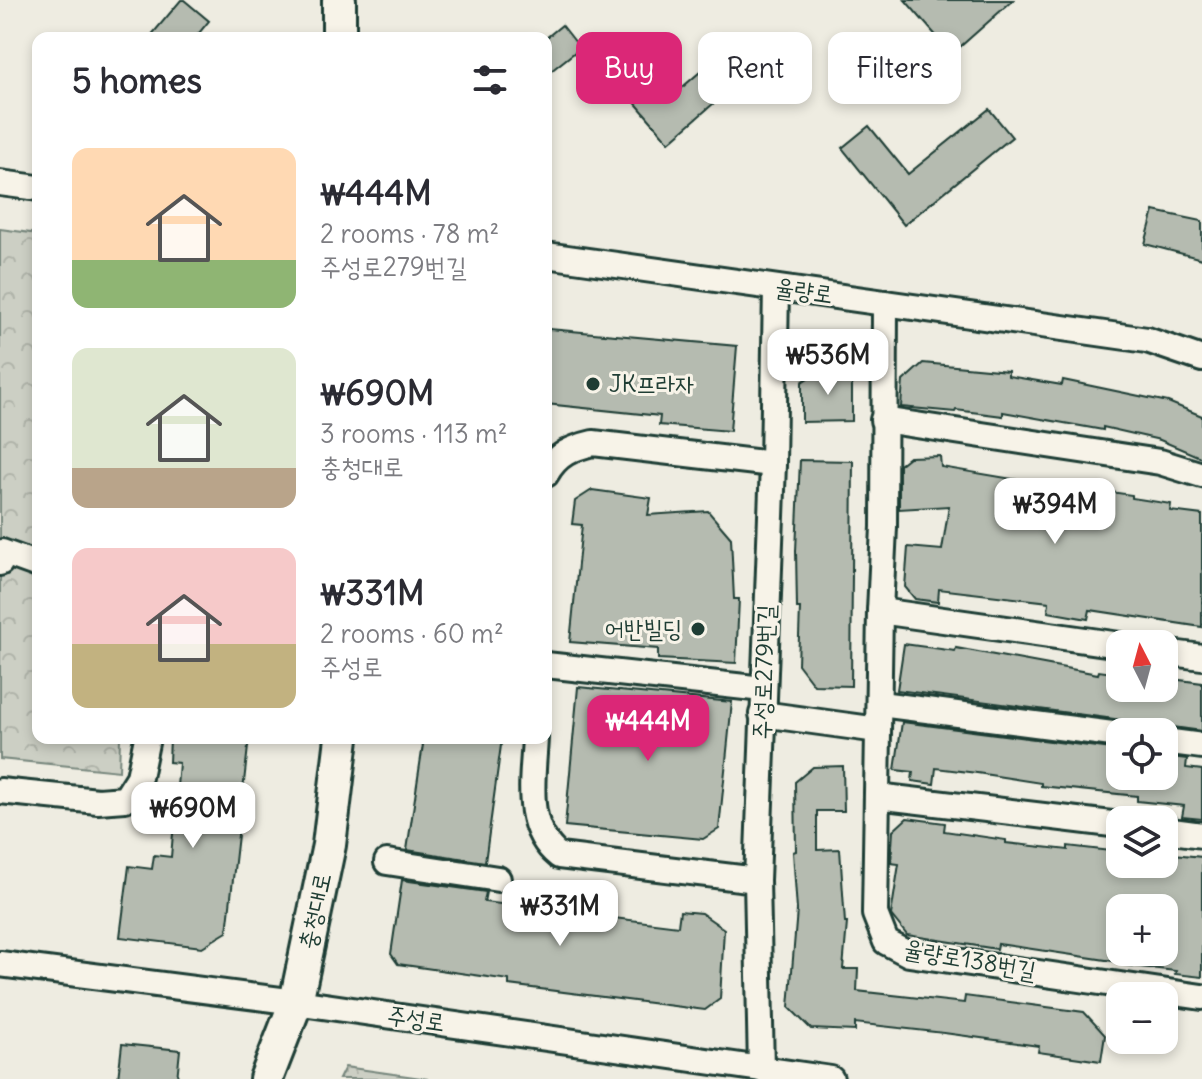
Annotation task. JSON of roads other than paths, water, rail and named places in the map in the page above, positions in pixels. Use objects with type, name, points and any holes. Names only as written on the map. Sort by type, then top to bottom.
[{"type":"main road","points":[[339,0],[339,32]]},
{"type":"main road","name":"충청대로","points":[[266,1079],[296,1002],[329,845],[341,744]]},
{"type":"street","points":[[0,183],[32,187]]},
{"type":"street","name":"율량로","points":[[552,256],[1147,340],[1202,359]]},
{"type":"street","name":"주성로279번길","points":[[761,1069],[757,880],[773,464],[776,288]]},
{"type":"street","name":"율량로138번길","points":[[885,303],[884,527],[875,914],[886,942],[909,954],[1202,997]]},
{"type":"street","points":[[883,420],[1160,462],[1202,475]]},
{"type":"street","points":[[552,464],[569,449],[593,443],[773,464]]},
{"type":"street","points":[[0,563],[2,552],[32,563]]},
{"type":"street","points":[[880,611],[1106,643]]},
{"type":"street","points":[[1178,654],[1202,657]]},
{"type":"street","points":[[552,666],[762,702],[878,730]]},
{"type":"street","points":[[880,704],[1106,733]]},
{"type":"street","points":[[1178,743],[1202,746]]},
{"type":"street","points":[[0,791],[98,801],[125,799],[139,777],[146,744]]},
{"type":"street","points":[[535,744],[533,805],[537,828],[546,845],[559,856],[757,880]]},
{"type":"street","points":[[877,796],[1106,823]]},
{"type":"street","points":[[1178,832],[1202,835]]},
{"type":"street","points":[[387,862],[498,879]]},
{"type":"street","name":"주성로","points":[[0,964],[296,1002],[831,1079]]},
{"type":"place","name":"JK프라자","points":[[593,384]]},
{"type":"place","name":"어반빌딩","points":[[698,629]]}]
